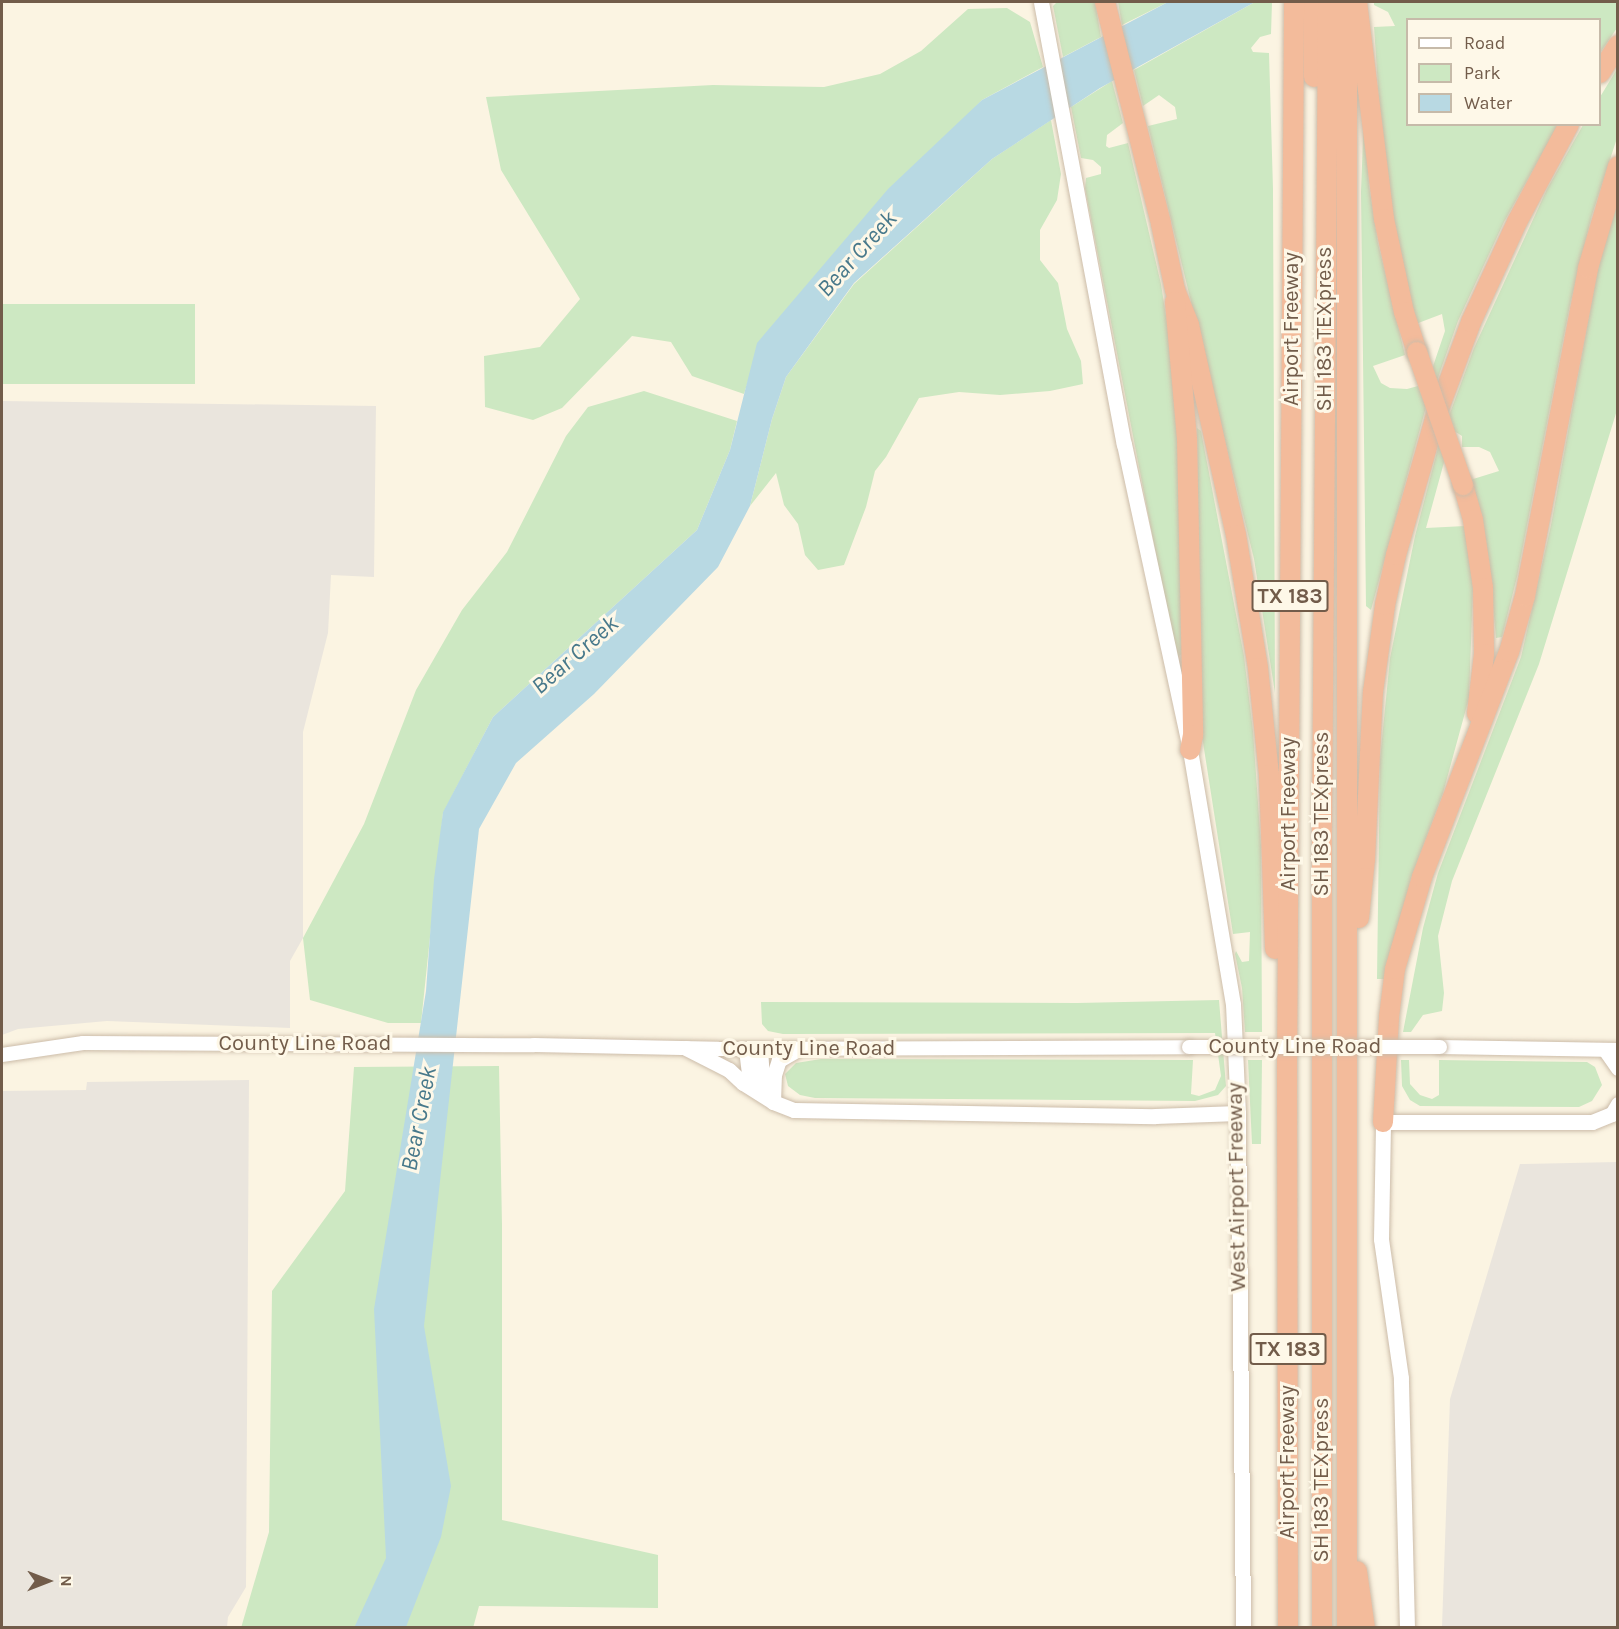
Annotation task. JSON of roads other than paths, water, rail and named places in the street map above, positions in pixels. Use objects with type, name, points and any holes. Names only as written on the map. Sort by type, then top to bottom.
[{"type":"highway","points":[[1105,2],[1175,290],[1189,325],[1236,535],[1258,668],[1269,775],[1276,951],[1287,1071]]},
{"type":"highway","points":[[1283,2],[1289,38]]},
{"type":"highway","name":"Airport Freeway","points":[[1288,1628],[1287,1071],[1293,121],[1289,38],[1294,2]]},
{"type":"highway","name":"SH 183 TEXpress","points":[[1314,2],[1321,29],[1322,1628]]},
{"type":"highway","name":"SH 183 TEXpress","points":[[1311,1628],[1310,818],[1321,29],[1328,2]]},
{"type":"highway","name":"TX 183","points":[[1347,2],[1355,14],[1348,1032],[1347,1628]]},
{"type":"highway","points":[[1355,14],[1384,219],[1404,312],[1463,485],[1479,553],[1485,621],[1480,693],[1470,753]]},
{"type":"highway","points":[[1601,70],[1617,45]]},
{"type":"highway","points":[[1348,1032],[1365,859],[1373,692],[1385,605],[1396,555],[1432,430],[1471,322],[1517,222],[1568,126]]},
{"type":"highway","points":[[1383,1122],[1388,1029],[1395,969],[1422,877],[1509,652],[1525,597],[1586,278],[1617,166]]},
{"type":"highway","points":[[1175,290],[1175,324],[1187,440],[1193,735],[1190,750]]},
{"type":"highway","points":[[1348,1506],[1365,1628]]},
{"type":"main road","points":[[1041,2],[1130,474],[1190,750]]},
{"type":"main road","name":"West Airport Freeway","points":[[1190,750],[1233,1004],[1238,1113],[1243,1628]]},
{"type":"main road","points":[[686,1048],[729,1070],[743,1083],[773,1102],[794,1110],[1155,1116],[1238,1113]]},
{"type":"main road","points":[[753,1049],[750,1083],[773,1102]]},
{"type":"main road","points":[[773,1102],[774,1075],[779,1059],[798,1049]]},
{"type":"main road","points":[[1612,1051],[1617,1068]]},
{"type":"main road","points":[[1407,1628],[1401,1378],[1381,1239],[1383,1122],[1592,1122],[1612,1114],[1617,1104]]},
{"type":"street","name":"County Line Road","points":[[2,1055],[83,1043],[534,1044],[753,1049],[1440,1047],[1612,1051]]},
{"type":"water","name":"Bear Creek","points":[[1168,2],[1255,2],[1100,88],[992,159],[854,283],[786,377],[772,419],[750,506],[718,567],[594,694],[516,763],[479,829],[424,1326],[451,1486],[441,1537],[406,1627],[354,1628],[386,1558],[374,1309],[426,991],[434,879],[443,812],[493,717],[697,530],[730,450],[757,343],[888,189],[982,100]]}]
